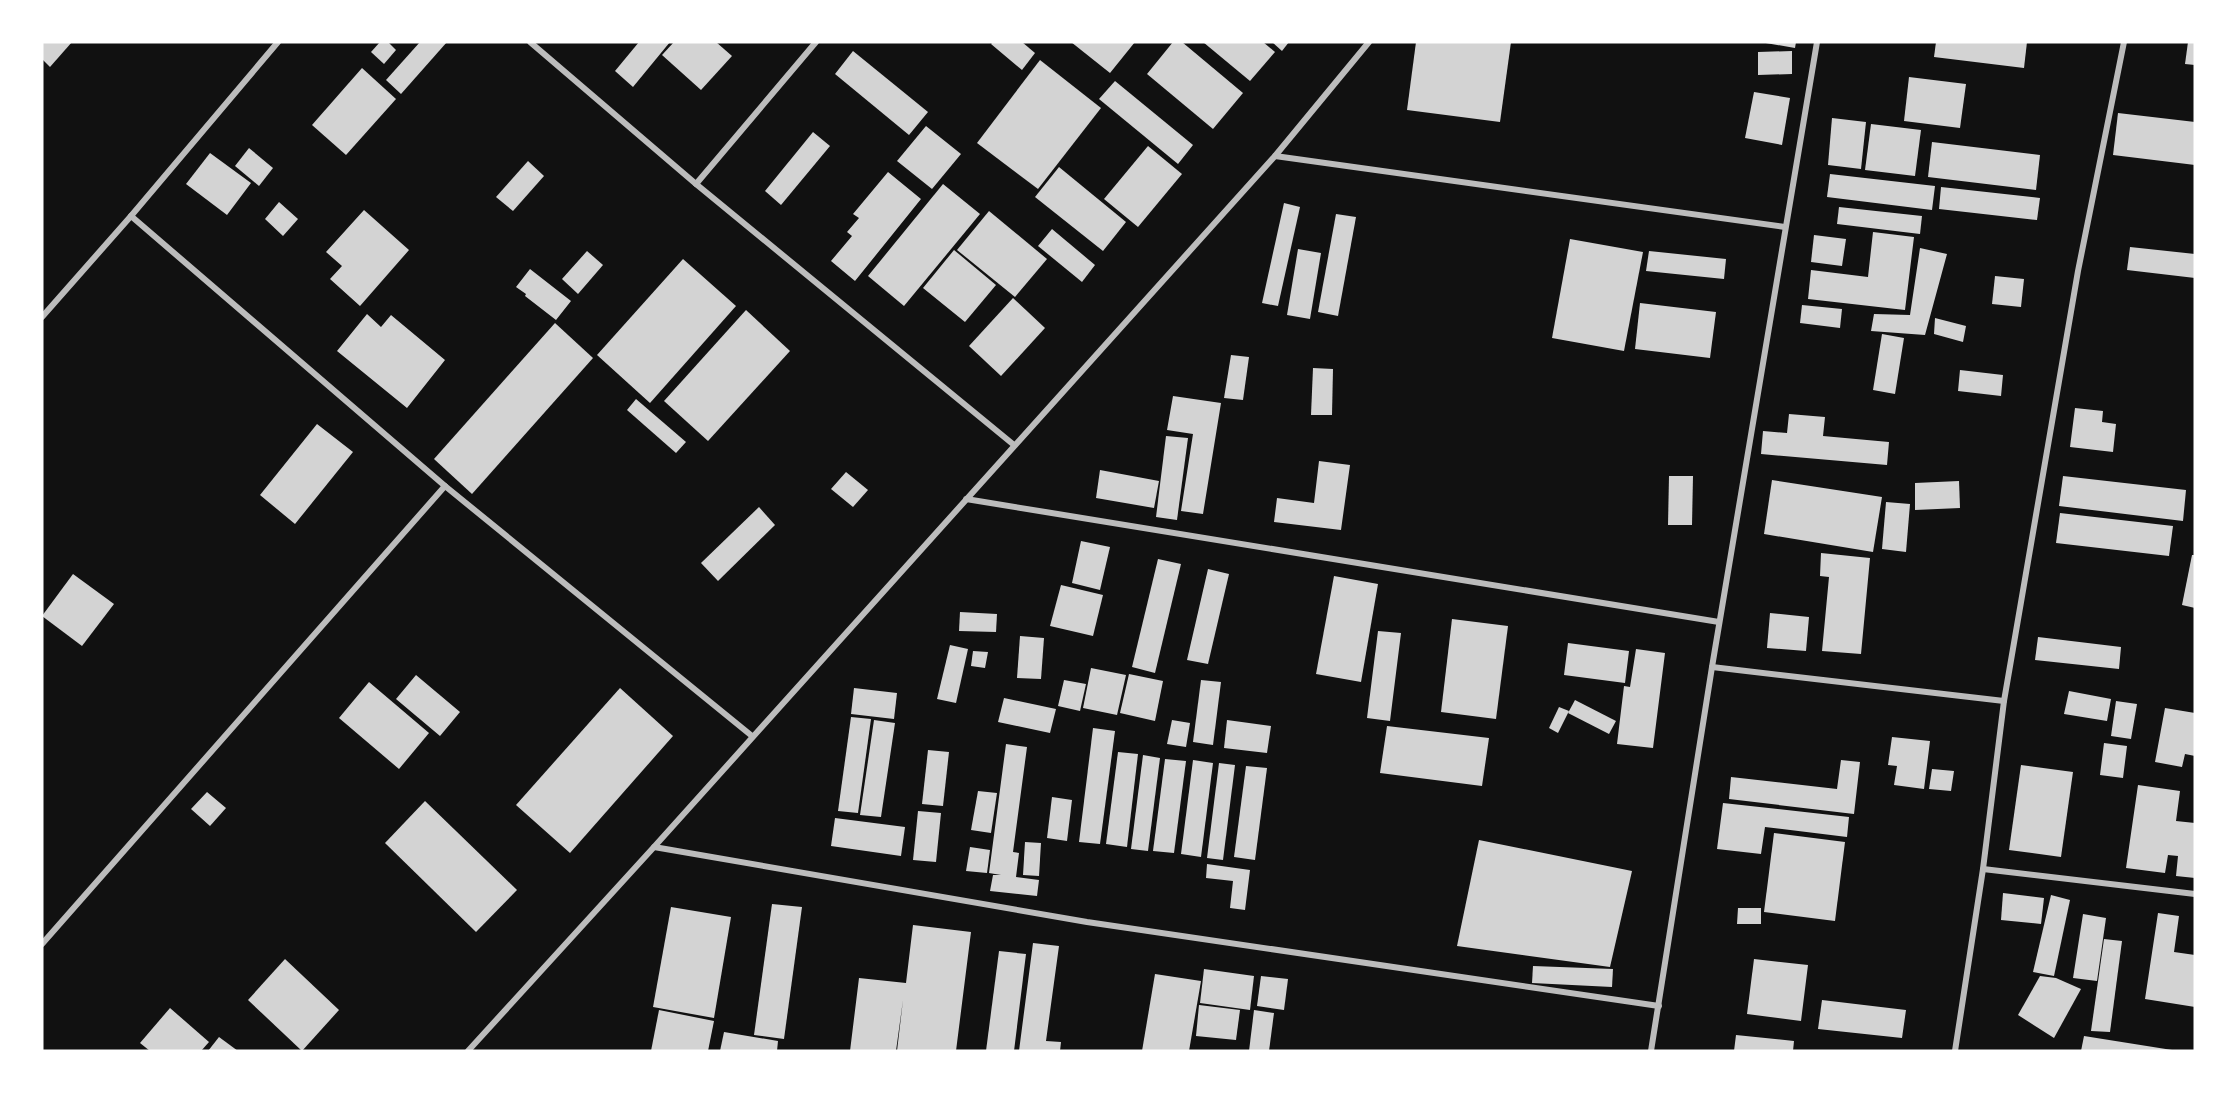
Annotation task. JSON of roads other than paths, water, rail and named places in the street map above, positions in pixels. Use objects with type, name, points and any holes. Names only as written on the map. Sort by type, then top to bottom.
[{"type":"street","points":[[42,317],[278,42]]},
{"type":"street","points":[[530,42],[696,184],[1014,445]]},
{"type":"street","points":[[696,184],[816,42]]},
{"type":"street","points":[[468,1051],[1275,156],[1369,42]]},
{"type":"street","points":[[1651,1051],[1719,622],[1817,42]]},
{"type":"street","points":[[1955,1051],[1983,869],[2004,701],[2078,271],[2124,42]]},
{"type":"street","points":[[1275,156],[1785,227]]},
{"type":"street","points":[[131,216],[445,486],[752,736]]},
{"type":"street","points":[[42,944],[445,486]]},
{"type":"street","points":[[966,499],[1719,622]]},
{"type":"street","points":[[1712,667],[2004,701]]},
{"type":"street","points":[[654,847],[1087,922],[1659,1006]]},
{"type":"street","points":[[1983,869],[2195,894]]}]
